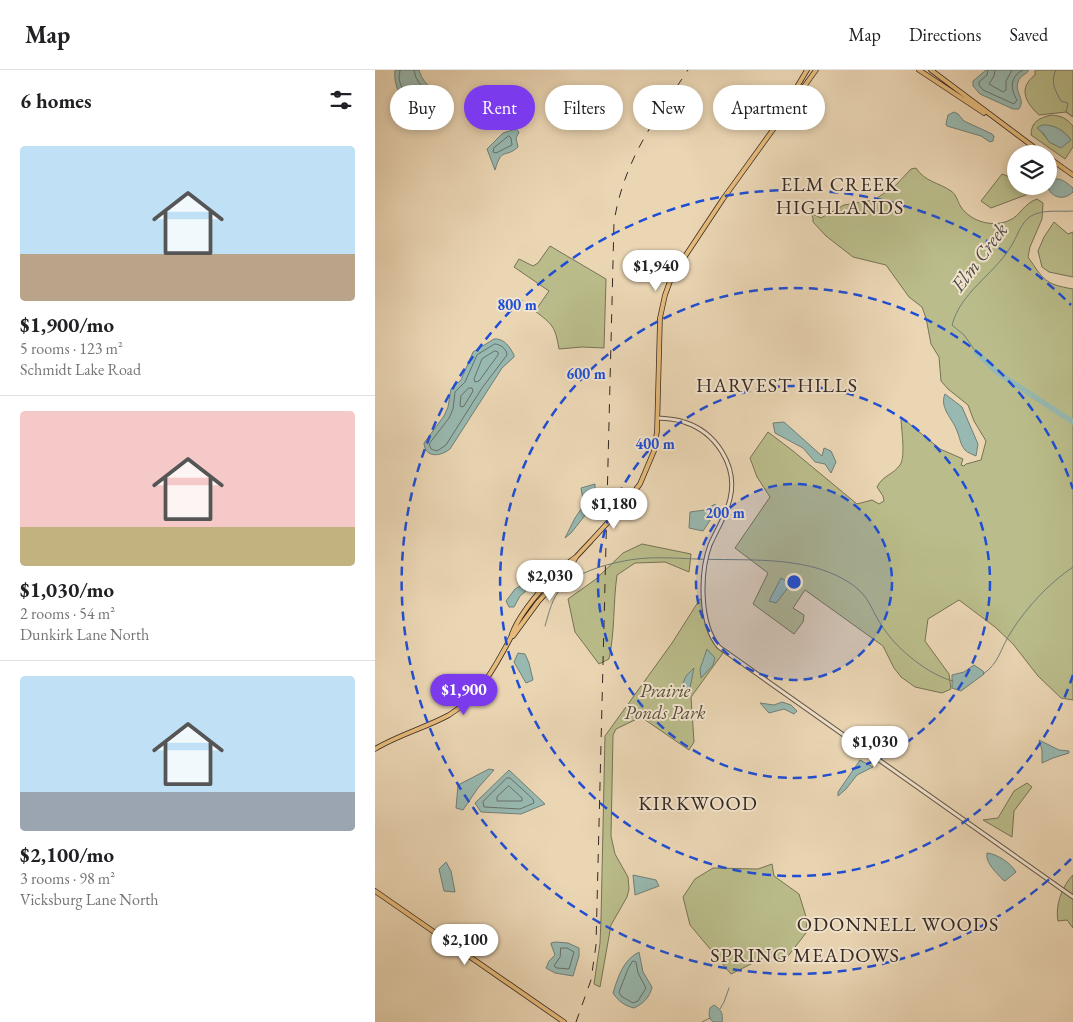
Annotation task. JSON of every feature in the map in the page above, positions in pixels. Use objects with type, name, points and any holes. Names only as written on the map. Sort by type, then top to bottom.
[{"type":"main road","points":[[798,85],[807,70]]},
{"type":"main road","points":[[805,85],[815,70]]},
{"type":"main road","points":[[919,70],[997,121]]},
{"type":"main road","points":[[931,70],[1030,145]]},
{"type":"main road","points":[[375,749],[448,715],[469,700],[488,678],[513,630],[530,605],[557,574],[576,557],[624,505],[640,484],[650,463],[656,442],[660,318],[669,283],[682,259],[772,130]]},
{"type":"main road","points":[[1057,164],[1073,175]]},
{"type":"main road","points":[[511,637],[518,631],[537,602],[571,566],[576,557]]},
{"type":"main road","points":[[555,582],[557,574]]},
{"type":"main road","points":[[375,891],[564,1022]]},
{"type":"street","points":[[658,418],[672,419],[691,425],[705,433],[720,449],[729,468],[731,489],[728,506],[705,562],[703,586],[711,636],[723,650],[1073,897]]},
{"type":"green space","points":[[1035,70],[1073,70],[1073,117],[1066,112],[1039,115],[1030,105],[1025,95],[1025,90],[1026,85],[1035,75]]},
{"type":"green space","points":[[1051,115],[1061,117],[1073,126],[1073,147],[1065,159],[1057,153],[1057,145],[1045,145],[1031,135],[1034,123]],"holes":[[[1039,129],[1062,131],[1069,137],[1068,142],[1061,147],[1050,142]]]},
{"type":"green space","points":[[916,168],[923,176],[953,193],[965,212],[983,222],[1004,222],[1016,216],[1032,201],[1037,199],[1043,203],[1042,219],[1030,247],[1028,257],[1042,276],[1050,283],[1073,289],[1073,700],[1061,698],[1038,676],[1013,644],[995,627],[959,600],[928,619],[925,641],[949,674],[951,689],[942,693],[915,687],[901,677],[894,668],[883,646],[805,590],[793,608],[804,615],[803,622],[794,634],[753,604],[768,573],[735,548],[770,497],[757,477],[750,458],[768,432],[857,504],[872,500],[879,504],[884,501],[877,487],[902,461],[901,417],[940,449],[963,459],[961,465],[964,466],[981,460],[986,441],[974,421],[968,405],[941,381],[939,357],[931,344],[922,307],[909,297],[886,265],[853,257],[826,236],[813,222],[811,213],[821,218],[844,205],[874,200],[895,186],[911,169]]},
{"type":"green space","points":[[1002,174],[1007,176],[1007,195],[1026,195],[991,208],[981,201]]},
{"type":"green space","points":[[1054,222],[1068,234],[1073,232],[1073,277],[1049,272],[1042,267],[1038,251],[1044,237]]},
{"type":"green space","points":[[550,246],[606,279],[604,348],[559,349],[552,327],[535,311],[549,291],[514,267],[519,259],[533,266],[538,263]]},
{"type":"green space","points":[[642,544],[691,554],[689,572],[665,562],[635,563],[617,575],[609,659],[599,664],[575,632],[568,599],[596,579],[623,553]]},
{"type":"green space","name":"Prairie Ponds Park","points":[[700,599],[702,599],[709,635],[723,653],[691,697],[694,742],[689,750],[641,717],[616,729],[613,735],[611,836],[615,854],[628,877],[629,889],[627,897],[611,925],[600,987],[594,984],[600,943],[605,736],[672,643]]},
{"type":"green space","points":[[1027,783],[1032,787],[1014,811],[1012,837],[983,820],[998,818],[1014,791]]},
{"type":"green space","points":[[772,864],[774,876],[799,894],[807,920],[806,933],[785,960],[767,956],[731,974],[690,925],[683,897],[695,879],[713,868],[758,869]]},
{"type":"green space","points":[[1073,875],[1073,928],[1067,920],[1058,921],[1057,915],[1060,896]]},
{"type":"water","points":[[395,70],[419,70],[428,85],[396,85]]},
{"type":"water","points":[[986,70],[1029,70],[1018,82],[1017,89],[1021,99],[1019,109],[1013,109],[980,94],[973,86],[973,81]]},
{"type":"water","points":[[954,112],[964,121],[992,134],[994,136],[993,141],[990,142],[981,136],[947,126],[948,115]]},
{"type":"water","points":[[1042,125],[1051,126],[1059,129],[1071,140],[1061,148],[1049,142],[1037,128]]},
{"type":"water","points":[[517,130],[519,132],[516,138],[518,147],[502,155],[495,170],[487,149],[503,133]]},
{"type":"water","points":[[1057,179],[1073,188],[1073,192],[1070,195],[1056,196],[1054,195],[1057,195]]},
{"type":"water","points":[[494,339],[501,340],[506,344],[514,357],[502,368],[450,449],[438,455],[430,454],[425,448],[424,443],[444,416],[448,407],[451,389],[461,380],[473,352]]},
{"type":"water","points":[[945,394],[962,407],[978,444],[976,456],[966,451],[962,445],[945,409]]},
{"type":"water","points":[[784,422],[822,456],[824,448],[831,451],[836,462],[831,473],[825,464],[815,462],[803,448],[775,433],[773,423]]},
{"type":"water","points":[[595,484],[595,503],[565,538],[584,505],[581,488]]},
{"type":"water","points":[[715,504],[717,510],[703,531],[689,528],[690,512],[705,510]]},
{"type":"water","points":[[781,578],[791,584],[776,603],[769,601]]},
{"type":"water","points":[[522,585],[527,587],[526,591],[520,596],[514,607],[509,607],[506,601],[515,589]]},
{"type":"water","points":[[707,649],[715,658],[713,665],[701,678],[700,669]]},
{"type":"water","points":[[518,653],[525,654],[529,663],[533,680],[526,683],[514,662]]},
{"type":"water","points":[[974,665],[983,671],[984,674],[961,691],[952,688],[952,675],[964,672]]},
{"type":"water","points":[[694,668],[689,693],[684,694],[680,690],[686,676]]},
{"type":"water","points":[[782,702],[791,705],[797,711],[794,714],[784,709],[769,713],[760,703],[774,705]]},
{"type":"water","points":[[1039,740],[1059,750],[1069,751],[1069,753],[1042,763],[1042,750]]},
{"type":"water","points":[[860,760],[873,767],[857,775],[838,796],[838,792]]},
{"type":"water","points":[[489,769],[494,770],[478,788],[463,810],[456,808],[458,785]]},
{"type":"water","points":[[509,770],[545,804],[521,814],[481,812],[475,803]]},
{"type":"water","points":[[987,853],[995,855],[1011,865],[1016,872],[1005,881],[1003,880],[990,864]]},
{"type":"water","points":[[446,862],[451,871],[455,892],[444,891],[439,869]]},
{"type":"water","points":[[633,875],[656,880],[659,886],[635,895]]},
{"type":"water","points":[[551,943],[568,943],[579,948],[579,956],[573,976],[555,973],[546,968],[549,961],[555,955]]},
{"type":"water","points":[[639,952],[643,972],[652,987],[646,1000],[634,1008],[622,1003],[613,993],[625,964],[633,955]]},
{"type":"water","points":[[714,1005],[721,1012],[722,1022],[713,1022],[710,1019],[710,1008]]},
{"type":"waterway","name":"Elm Creek","points":[[1056,70],[1053,78],[1055,90],[1061,101],[1068,103],[1066,112],[1073,117]]},
{"type":"waterway","name":"Elm Creek","points":[[976,352],[964,335],[952,325],[962,303],[1003,258],[1027,219],[1041,212],[1073,211]]},
{"type":"waterway","name":"Elm Creek","points":[[976,352],[998,373],[1073,422]]},
{"type":"waterway","points":[[545,626],[553,601],[568,582],[583,573],[608,565],[642,558],[753,560],[792,563],[811,566],[828,572],[854,586],[869,602],[884,629],[897,645],[924,667],[953,681]]},
{"type":"waterway","points":[[983,674],[993,665],[1011,632],[1031,605],[1047,588],[1073,567]]},
{"type":"waterway","points":[[720,1009],[729,988]]},
{"type":"waterway","points":[[702,1022],[710,1018]]},
{"type":"railway","points":[[576,1022],[591,980],[596,945],[614,222],[625,179],[633,160],[652,124],[688,70]]},
{"type":"district","name":"ELM CREEK HIGHLANDS","points":[[840,196]]},
{"type":"district","name":"HARVEST HILLS","points":[[777,385]]},
{"type":"district","name":"KIRKWOOD","points":[[698,803]]},
{"type":"district","name":"ODONNELL WOODS","points":[[898,924]]},
{"type":"district","name":"SPRING MEADOWS","points":[[805,955]]}]
